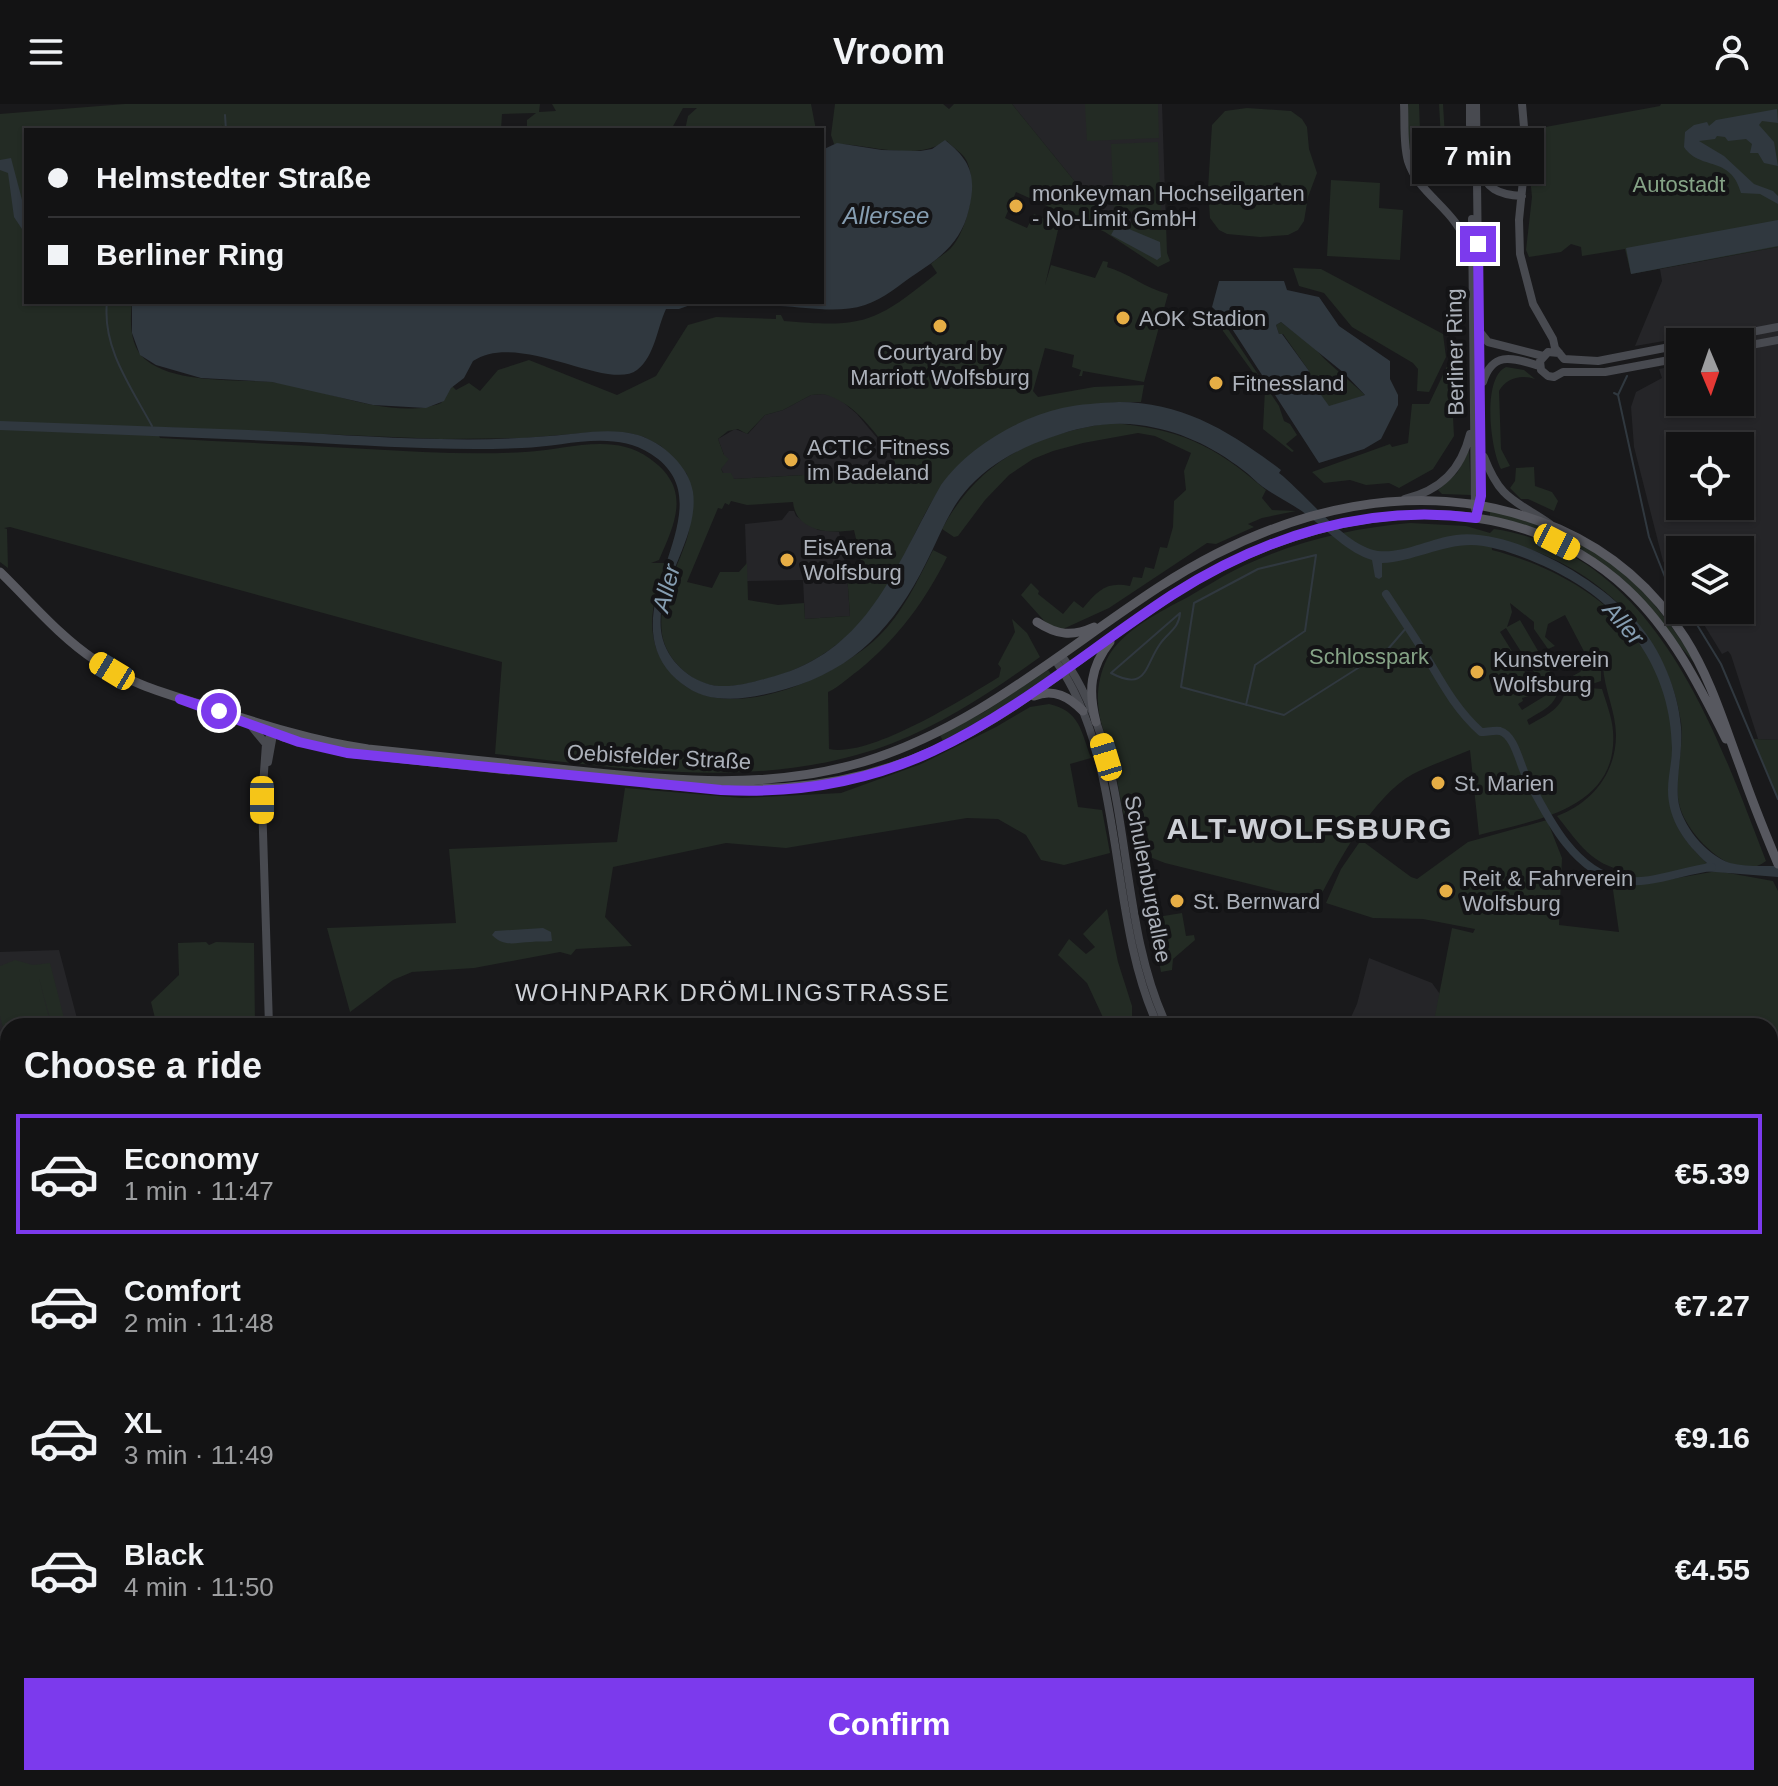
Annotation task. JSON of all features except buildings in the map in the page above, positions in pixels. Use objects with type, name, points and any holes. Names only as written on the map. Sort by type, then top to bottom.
[{"type":"main road","points":[[1404,104],[1407,158],[1412,171],[1464,232],[1472,258]]},
{"type":"main road","name":"Berliner Ring","points":[[1473,104],[1470,132],[1473,422],[1477,504]]},
{"type":"main road","name":"Berliner Ring","points":[[1473,104],[1481,391],[1477,504]]},
{"type":"main road","points":[[1522,104],[1526,150],[1519,220],[1523,269],[1533,304],[1562,356],[1563,372]]},
{"type":"main road","points":[[1406,144],[1413,165],[1423,174],[1433,176],[1450,172],[1460,161],[1470,132]]},
{"type":"main road","points":[[1476,151],[1483,178],[1491,188],[1501,194],[1522,196]]},
{"type":"main road","points":[[1754,332],[1778,327]]},
{"type":"main road","points":[[1480,332],[1488,342],[1598,361],[1666,348]]},
{"type":"main road","points":[[1540,366],[1550,348],[1549,335]]},
{"type":"main road","points":[[1754,344],[1778,340]]},
{"type":"main road","points":[[1652,351],[1654,363]]},
{"type":"main road","points":[[1481,391],[1488,370],[1499,360],[1512,359],[1540,366],[1548,376],[1554,377],[1563,372],[1605,372],[1666,361]]},
{"type":"main road","points":[[1396,501],[1435,488],[1455,471],[1466,450],[1473,422]]},
{"type":"main road","points":[[1481,451],[1500,490],[1554,527]]},
{"type":"main road","name":"Oebisfelder Straße","points":[[276,732],[368,749],[596,773],[721,782],[763,781],[829,771],[911,745],[982,709],[1121,613],[1206,559],[1261,532],[1328,512],[1396,501],[1477,504],[1526,516],[1596,548],[1644,586],[1686,639],[1706,687]]},
{"type":"main road","points":[[1476,518],[1477,504]]},
{"type":"main road","points":[[1017,704],[1171,596],[1232,561],[1276,541],[1342,523],[1404,514],[1476,518],[1511,525],[1557,542],[1608,574],[1654,617],[1706,687],[1778,863]]},
{"type":"main road","points":[[0,572],[81,651],[112,671],[139,685],[276,732]]},
{"type":"main road","points":[[1037,622],[1056,633],[1071,634],[1086,631],[1121,613]]},
{"type":"main road","points":[[1096,722],[1091,694],[1093,670],[1117,633]]},
{"type":"main road","name":"Schulenburgallee","points":[[1058,658],[1096,722],[1112,787],[1143,962],[1159,1018]]},
{"type":"main road","name":"Schulenburgallee","points":[[1066,669],[1083,711],[1104,785],[1136,965],[1158,1018]]},
{"type":"main road","points":[[1017,704],[1048,692],[1066,697],[1083,711]]},
{"type":"main road","points":[[180,699],[252,727],[276,732]]},
{"type":"main road","name":"Oebisfelder Straße","points":[[276,732],[299,742],[358,754],[721,790],[778,790],[839,782],[894,766],[965,735],[1017,704]]},
{"type":"main road","points":[[252,727],[266,744]]},
{"type":"main road","points":[[269,1018],[261,833],[266,744],[276,732]]},
{"type":"main road","points":[[264,774],[276,732]]},
{"type":"main road","points":[[269,759],[279,745],[299,742]]},
{"type":"shaded area","points":[[1012,104],[1162,104],[1166,224],[1140,225],[1102,215]]},
{"type":"shaded area","points":[[1778,247],[1778,740],[1758,739],[1731,655],[1728,651],[1722,654],[1704,624],[1754,624],[1754,536],[1666,536],[1666,566],[1634,447],[1631,407],[1636,392],[1662,378],[1659,369],[1666,368],[1666,416],[1754,416],[1754,328],[1666,328],[1666,351],[1664,341],[1635,346],[1662,281],[1660,269]]},
{"type":"shaded area","points":[[811,395],[837,397],[857,414],[893,457],[894,461],[880,481],[851,484],[850,480],[811,482],[803,475],[734,479],[724,474],[721,469],[724,455],[718,439],[735,429],[748,434],[765,415],[783,410]]},
{"type":"shaded area","points":[[789,511],[794,511],[796,516],[818,530],[839,532],[847,573],[850,616],[805,619],[803,580],[747,581],[745,524],[782,520]]},
{"type":"shaded area","points":[[59,950],[77,1018],[0,1018],[0,952]]},
{"type":"shaded area","points":[[1369,958],[1432,983],[1457,1018],[1351,1018]]},
{"type":"green space","points":[[125,104],[540,104],[539,112],[556,111],[552,104],[811,104],[816,128],[685,128],[688,116],[697,108],[683,108],[672,128],[527,128],[527,120],[536,113],[502,114],[501,128],[225,128],[221,124],[224,128],[24,128],[24,304],[132,304],[131,325],[136,348],[140,355],[159,368],[189,377],[291,385],[379,406],[422,408],[441,403],[452,386],[456,390],[469,383],[480,391],[498,370],[529,360],[617,395],[656,376],[688,325],[716,317],[776,319],[776,315],[781,315],[784,321],[851,322],[898,303],[937,273],[931,264],[957,240],[970,204],[969,167],[965,158],[947,141],[934,147],[906,151],[834,144],[831,135],[835,104],[943,104],[949,109],[954,104],[1012,104],[1102,215],[1140,225],[1166,224],[1170,261],[1158,267],[1105,232],[1016,192],[1005,218],[1027,228],[1034,214],[1059,226],[1045,285],[1051,265],[1095,278],[1103,261],[1108,262],[1107,267],[1168,294],[1144,382],[1083,371],[1079,376],[1081,370],[1072,367],[1074,355],[1045,348],[1033,391],[1038,397],[1094,387],[1144,385],[1141,402],[1096,404],[1054,412],[1014,427],[976,451],[945,482],[924,515],[887,587],[851,632],[822,655],[789,672],[737,685],[712,685],[697,680],[677,664],[664,642],[663,608],[689,528],[687,474],[661,446],[644,437],[629,433],[596,432],[524,438],[440,439],[155,427],[160,438],[406,451],[505,453],[589,444],[635,450],[662,469],[676,493],[671,532],[659,560],[651,563],[665,563],[653,611],[652,630],[657,652],[679,681],[700,694],[726,699],[782,691],[836,667],[859,652],[895,618],[933,550],[947,557],[920,604],[873,658],[828,692],[829,749],[868,745],[891,736],[940,712],[999,677],[1001,668],[998,664],[1015,632],[1012,619],[1027,633],[1040,657],[970,704],[913,735],[845,758],[795,768],[696,772],[595,766],[495,754],[502,662],[10,527],[4,528],[7,529],[8,568],[0,562],[0,114]],"holes":[[[823,394],[854,411],[893,456],[894,461],[880,481],[852,484],[851,480],[811,482],[804,475],[734,479],[731,473],[723,473],[721,469],[729,459],[724,455],[718,439],[728,431],[738,429],[747,434],[765,415],[783,410],[811,395]],[[731,501],[747,505],[793,502],[795,512],[807,525],[825,531],[854,530],[863,570],[847,573],[850,616],[805,619],[804,603],[778,605],[748,600],[747,563],[739,572],[720,572],[712,588],[687,582],[718,508],[722,509],[725,503],[729,505]]]},
{"type":"green space","points":[[1085,104],[1158,104],[1159,138],[1087,141]]},
{"type":"green space","points":[[1407,104],[1419,104],[1421,158],[1422,163],[1431,167],[1437,165],[1442,156],[1439,104],[1443,104],[1447,170],[1429,173],[1413,162],[1408,142]]},
{"type":"green space","name":"Autostadt","points":[[1661,104],[1778,104],[1778,247],[1631,274],[1625,249],[1582,256],[1581,247],[1571,244],[1561,252],[1529,257],[1526,250],[1532,197],[1530,177],[1534,164],[1529,130]]},
{"type":"green space","points":[[1247,108],[1291,111],[1307,127],[1309,149],[1317,173],[1308,197],[1304,221],[1298,230],[1288,235],[1260,237],[1227,234],[1219,230],[1210,218],[1208,189],[1212,125],[1225,111]]},
{"type":"green space","points":[[1158,142],[1161,210],[1114,212],[1111,144]]},
{"type":"green space","points":[[1331,180],[1380,183],[1379,208],[1403,210],[1400,260],[1327,256]]},
{"type":"green space","points":[[1293,268],[1321,269],[1443,334],[1446,357],[1429,392],[1417,391],[1418,369],[1413,363],[1352,327],[1324,293],[1299,286]]},
{"type":"green space","points":[[1210,309],[1224,323],[1279,406],[1284,421],[1297,435],[1286,444],[1294,451],[1263,429],[1265,389],[1223,331],[1222,324],[1211,315]]},
{"type":"green space","points":[[1281,322],[1316,349],[1365,395],[1329,407],[1314,385],[1309,371],[1283,334],[1279,334],[1276,325]]},
{"type":"green space","points":[[1450,360],[1454,436],[1433,469],[1399,488],[1389,483],[1366,485],[1350,480],[1324,483],[1312,472],[1390,444],[1392,447],[1408,443],[1412,404],[1429,404]]},
{"type":"green space","points":[[1506,367],[1524,370],[1535,379],[1514,378],[1499,391],[1501,449],[1510,466],[1501,469],[1490,414],[1494,385],[1498,374]]},
{"type":"green space","points":[[1110,423],[1156,429],[1212,450],[1266,490],[1262,498],[1272,510],[1296,511],[1262,518],[1248,524],[1254,527],[1216,544],[1207,543],[1109,608],[1063,629],[1048,625],[1021,595],[1031,583],[1039,591],[1038,594],[1063,614],[1074,601],[1083,608],[1104,588],[1130,586],[1133,577],[1142,578],[1145,567],[1154,569],[1160,547],[1167,548],[1173,527],[1174,501],[1186,490],[1184,471],[1191,453],[1155,436],[1138,433],[1053,451],[1033,459],[1009,475],[958,536],[954,537],[942,529],[974,485],[1012,454],[1057,435]]},
{"type":"green space","points":[[1469,450],[1471,495],[1442,494],[1438,490],[1457,473]]},
{"type":"green space","points":[[1534,467],[1535,486],[1552,492],[1558,501],[1554,511],[1521,499],[1510,488],[1515,481],[1516,468]]},
{"type":"green space","points":[[1490,510],[1532,522],[1601,555],[1655,605],[1698,667],[1628,586],[1594,559],[1531,529],[1490,517]]},
{"type":"green space","name":"Schlosspark","points":[[1387,525],[1466,526],[1490,533],[1494,529],[1550,545],[1598,572],[1638,610],[1672,654],[1725,757],[1766,861],[1754,867],[1729,863],[1706,846],[1682,813],[1677,791],[1681,722],[1673,688],[1659,656],[1639,627],[1616,601],[1558,561],[1491,539],[1492,550],[1524,560],[1583,589],[1632,632],[1650,659],[1664,689],[1671,723],[1672,813],[1690,845],[1708,864],[1662,876],[1615,878],[1618,869],[1591,855],[1557,816],[1591,795],[1607,774],[1612,762],[1616,735],[1603,666],[1601,681],[1589,685],[1567,683],[1567,679],[1580,672],[1589,661],[1565,615],[1548,624],[1545,637],[1555,646],[1548,649],[1534,629],[1534,622],[1510,603],[1512,612],[1507,627],[1520,620],[1559,687],[1552,703],[1527,720],[1529,725],[1558,705],[1566,686],[1602,689],[1609,710],[1613,731],[1611,757],[1603,778],[1570,807],[1479,835],[1470,750],[1413,774],[1398,784],[1358,831],[1318,901],[1165,863],[1137,852],[1125,818],[1098,705],[1100,678],[1113,649],[1154,615],[1256,560],[1320,538]],"holes":[[[1506,628],[1548,694],[1522,710],[1518,704],[1523,701],[1522,698],[1538,693],[1500,632]]]},
{"type":"green space","points":[[1048,670],[1051,674],[987,719],[943,741],[940,735],[984,712]]},
{"type":"green space","points":[[1049,704],[1073,717],[1081,731],[1091,758],[1070,764],[1078,807],[1102,810],[1110,853],[1064,865],[1041,860],[1026,835],[998,819],[967,818],[786,848],[726,843],[613,867],[605,917],[632,946],[576,949],[571,955],[560,952],[474,968],[412,972],[393,980],[350,1012],[327,928],[456,923],[449,849],[617,842],[625,788],[742,798],[841,793],[921,764],[1030,707]]},
{"type":"green space","points":[[1753,739],[1778,740],[1778,799]]},
{"type":"green space","points":[[1547,820],[1562,858],[1559,925],[1619,932],[1612,883],[1655,882],[1717,871],[1773,881],[1778,891],[1778,1018],[1435,1018],[1452,928],[1473,933],[1475,929],[1423,919],[1373,918],[1326,903],[1341,869],[1361,840],[1417,879],[1468,842]]},
{"type":"green space","points":[[1107,909],[1118,962],[1132,1006],[1132,1018],[1103,1018],[1087,983],[1058,955],[1069,939],[1086,954],[1095,947],[1083,934]]},
{"type":"green space","points":[[1182,913],[1186,936],[1194,935],[1195,940],[1173,959],[1172,970],[1161,972],[1151,918]]},
{"type":"green space","points":[[178,943],[254,943],[255,1018],[155,1018],[151,1002],[179,975]]},
{"type":"green space","points":[[15,960],[33,965],[50,963],[64,1018],[50,1018],[39,978],[49,1018],[0,1018],[0,966]]},
{"type":"water","points":[[1777,109],[1778,123],[1762,121],[1759,125],[1774,142],[1778,166],[1764,163],[1758,153],[1750,153],[1752,144],[1746,139],[1728,141],[1725,137],[1717,136],[1699,141],[1724,156],[1754,184],[1773,191],[1778,196],[1778,204],[1760,194],[1741,193],[1730,173],[1698,159],[1684,147],[1685,132],[1694,125],[1707,122],[1709,126],[1716,120]]},
{"type":"water","name":"Allersee","points":[[945,140],[966,162],[972,187],[966,220],[962,230],[943,253],[879,299],[855,308],[833,310],[693,304],[824,304],[824,149],[837,143],[882,150],[932,149]]},
{"type":"water","points":[[11,158],[24,207],[24,232],[14,217],[8,173],[0,170],[0,160]]},
{"type":"water","points":[[1778,220],[1778,246],[1631,274],[1626,248]]},
{"type":"water","points":[[1117,224],[1160,242],[1161,257],[1157,260],[1111,235]]},
{"type":"water","points":[[1219,281],[1284,281],[1287,290],[1319,297],[1339,326],[1390,361],[1390,379],[1398,395],[1398,405],[1381,439],[1364,449],[1319,463],[1227,321],[1212,307]],"holes":[[[1281,322],[1344,373],[1365,395],[1329,406],[1314,385],[1309,371],[1279,334],[1276,325]]]},
{"type":"water","name":"Allersee","points":[[132,304],[693,304],[666,309],[648,357],[637,370],[624,375],[606,374],[537,356],[514,352],[492,353],[473,361],[464,378],[451,388],[444,401],[426,408],[373,405],[272,382],[201,378],[156,365],[140,355],[132,333]]},
{"type":"water","points":[[1119,402],[1142,403],[1185,413],[1244,443],[1281,470],[1279,473],[1339,530],[1366,547],[1388,551],[1456,535],[1479,535],[1529,548],[1579,574],[1637,622],[1661,658],[1679,713],[1678,799],[1689,829],[1721,859],[1742,865],[1778,866],[1778,877],[1703,871],[1702,866],[1707,863],[1685,840],[1671,812],[1668,790],[1672,748],[1670,721],[1655,672],[1629,629],[1591,594],[1535,562],[1495,548],[1471,545],[1382,563],[1382,577],[1379,579],[1375,577],[1372,560],[1346,547],[1231,461],[1194,440],[1153,427],[1117,424],[1073,430],[1040,441],[1004,459],[982,474],[958,501],[914,585],[887,625],[871,642],[833,670],[811,680],[761,695],[726,699],[704,695],[681,683],[671,674],[656,647],[653,618],[677,528],[680,501],[673,476],[651,454],[636,447],[620,442],[588,441],[522,448],[439,448],[0,430],[0,421],[440,439],[508,439],[605,431],[647,438],[665,449],[680,464],[693,492],[689,529],[663,604],[663,640],[677,665],[692,677],[726,686],[768,678],[808,663],[835,646],[877,600],[941,485],[979,447],[1011,427],[1045,413],[1062,408]]},
{"type":"water","points":[[543,928],[551,932],[552,941],[506,943],[492,935],[495,931]]},
{"type":"waterway","points":[[225,115],[226,128]]},
{"type":"waterway","points":[[107,304],[109,335],[114,351],[127,382],[152,426]]},
{"type":"waterway","points":[[1618,395],[1627,376]]},
{"type":"waterway","points":[[1614,393],[1618,395],[1649,537],[1666,580]]},
{"type":"waterway","points":[[1246,705],[1255,665],[1305,631],[1316,555],[1258,569],[1194,603],[1181,687],[1284,715],[1388,649],[1407,627]]},
{"type":"waterway","name":"Aller","points":[[1386,594],[1462,712],[1481,732],[1500,731],[1510,738],[1527,778],[1553,825],[1589,866],[1604,875],[1631,881],[1712,867]]},
{"type":"waterway","points":[[1180,613],[1175,627],[1160,644],[1143,674],[1132,680],[1111,673],[1180,613]]},
{"type":"waterway","points":[[1697,624],[1721,664],[1778,799]]},
{"type":"place","name":"monkeyman Hochseilgarten - No-Limit GmbH","points":[[1016,206]]},
{"type":"place","name":"AOK Stadion","points":[[1123,318]]},
{"type":"place","name":"Courtyard by Marriott Wolfsburg","points":[[940,326]]},
{"type":"place","name":"Fitnessland","points":[[1216,383]]},
{"type":"place","name":"ACTIC Fitness im Badeland","points":[[791,460]]},
{"type":"place","name":"EisArena Wolfsburg","points":[[787,560]]},
{"type":"place","name":"Kunstverein Wolfsburg","points":[[1477,672]]},
{"type":"place","name":"St. Marien","points":[[1438,783]]},
{"type":"place","name":"Reit & Fahrverein Wolfsburg","points":[[1446,891]]},
{"type":"place","name":"St. Bernward","points":[[1177,901]]},
{"type":"district","name":"ALT-WOLFSBURG","points":[[1310,828]]},
{"type":"district","name":"WOHNPARK DRÖMLINGSTRASSE","points":[[733,992]]},
{"type":"route","points":[[219,711],[180,699],[252,727],[347,753],[721,790],[766,791],[811,787],[863,776],[918,758],[991,720],[1212,571],[1276,541],[1366,518],[1404,514],[1476,518],[1481,505],[1478,244]]}]
